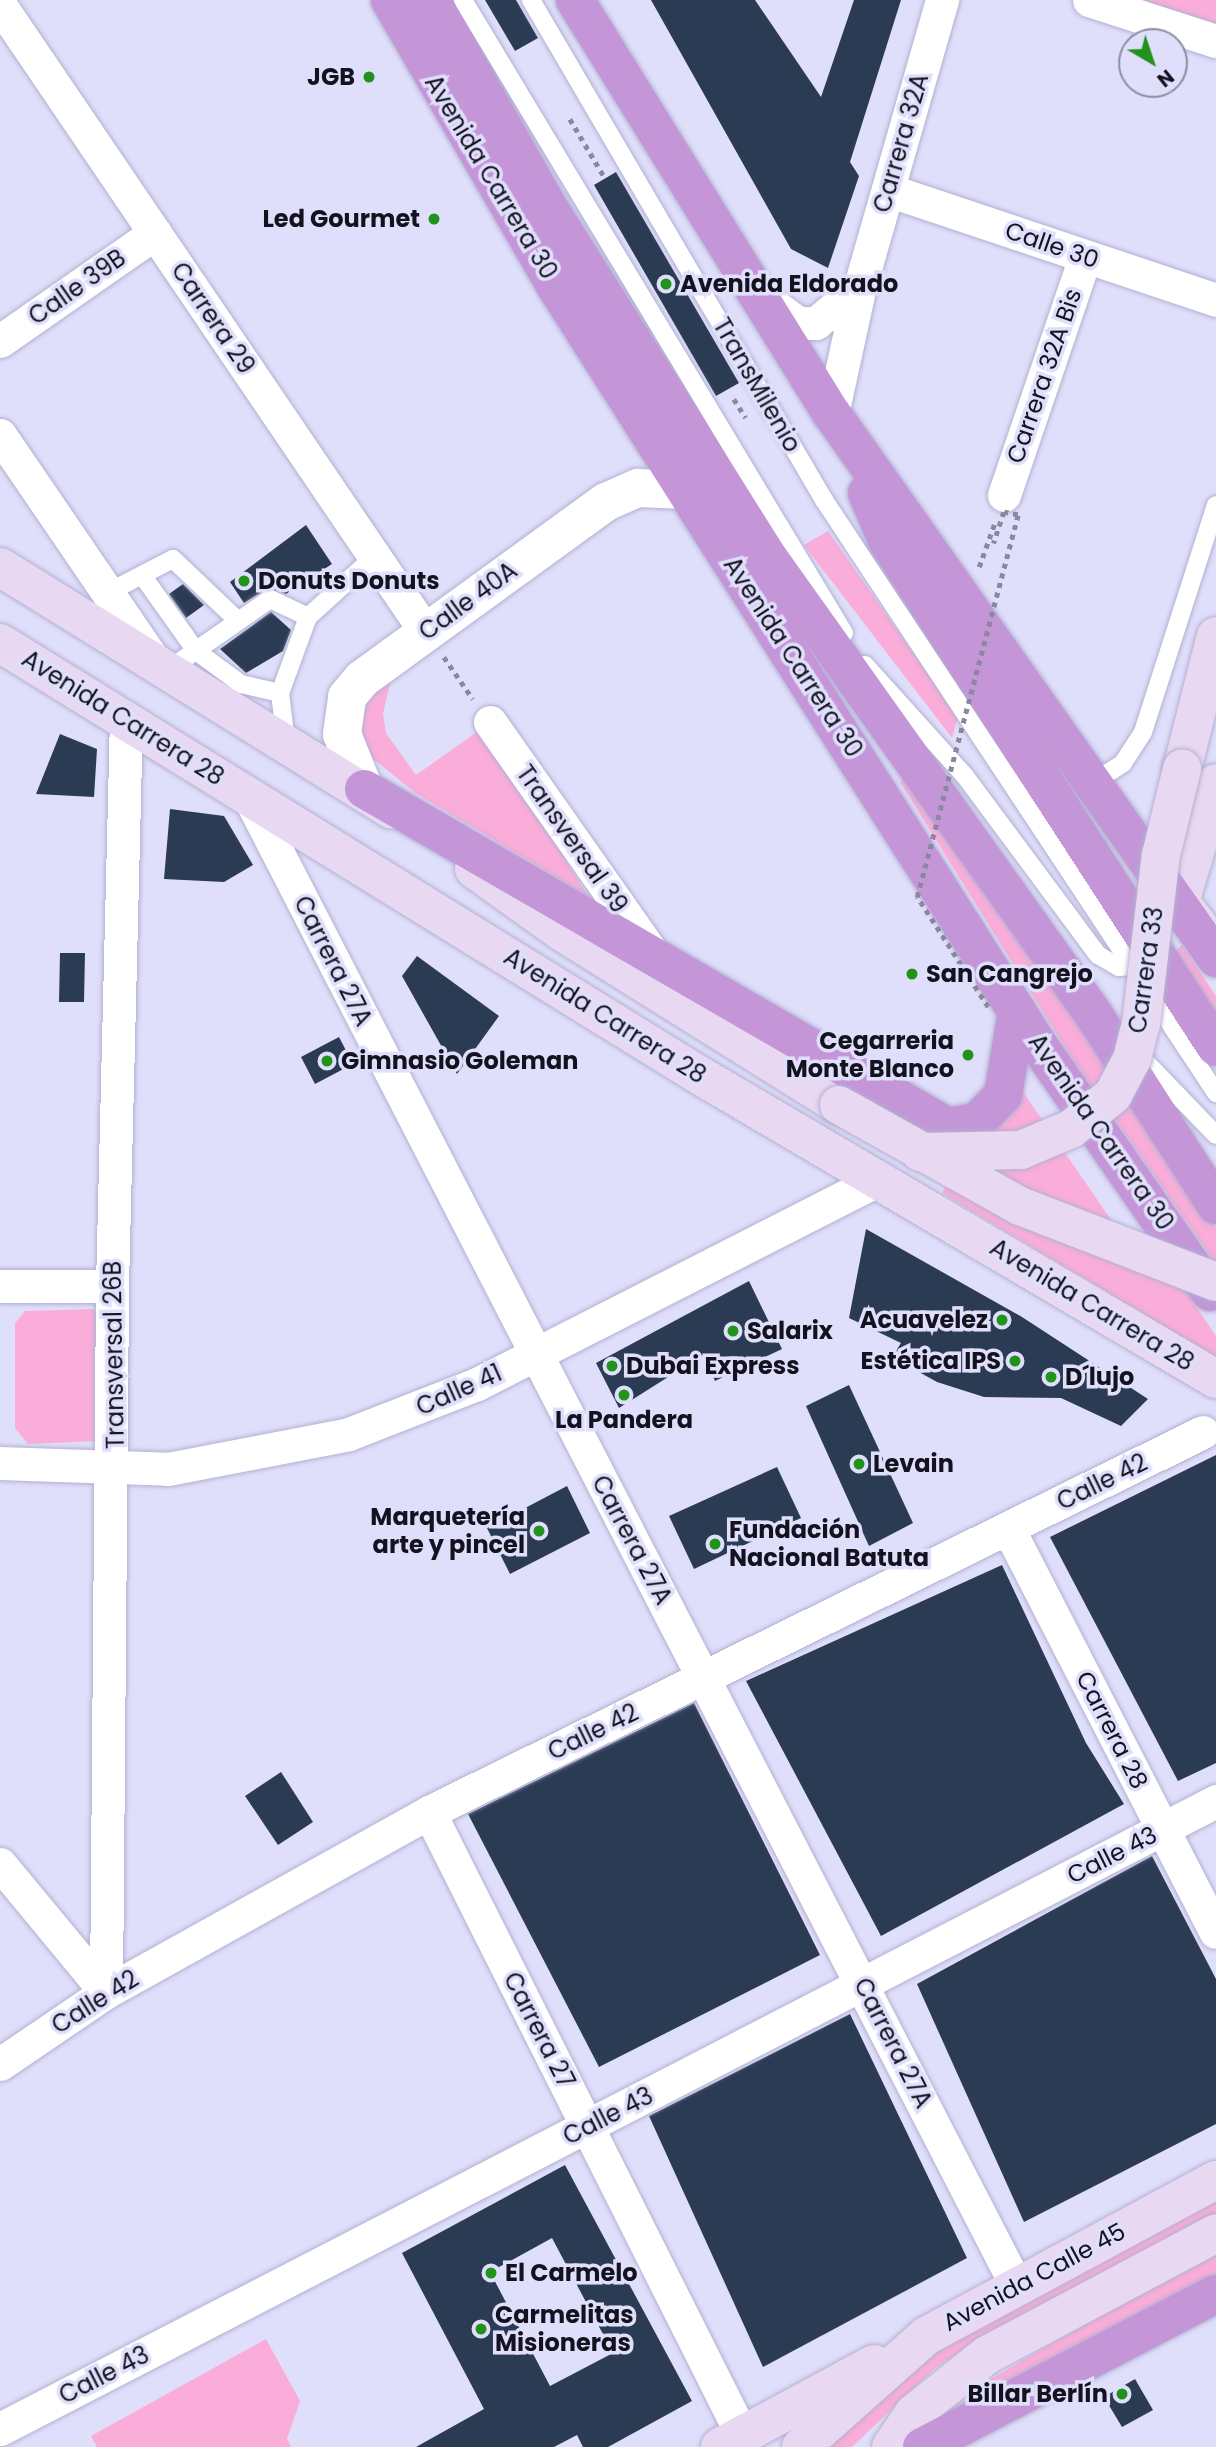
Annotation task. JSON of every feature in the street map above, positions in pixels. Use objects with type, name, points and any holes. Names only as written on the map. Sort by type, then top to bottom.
[{"type":"highway","name":"Avenida Carrera 30","points":[[390,0],[555,285],[878,790],[1003,1009],[1216,1300]]},
{"type":"highway","name":"Avenida Carrera 30","points":[[431,0],[547,205],[768,557],[1094,1015],[1216,1205]]},
{"type":"highway","points":[[575,0],[832,414],[1091,784],[1180,902],[1216,958]]},
{"type":"highway","points":[[832,414],[887,540],[1045,790],[1142,962],[1216,1046]]},
{"type":"highway","points":[[768,557],[878,790]]},
{"type":"highway","points":[[364,789],[948,1127],[976,1122],[1003,1095],[1003,1009]]},
{"type":"highway","points":[[922,2447],[1216,2294]]},
{"type":"main road","name":"Avenida Carrera 28","points":[[0,567],[173,661],[286,742],[364,789],[562,932],[839,1105],[1020,1206],[1216,1282]]},
{"type":"main road","name":"Carrera 33","points":[[1180,902],[1205,799],[1216,636]]},
{"type":"main road","name":"Avenida Carrera 28","points":[[0,643],[126,718],[699,1075],[1216,1379]]},
{"type":"main road","name":"Carrera 33","points":[[920,1152],[1021,1150],[1071,1129],[1113,1095],[1132,1059],[1141,1024],[1161,855],[1205,799]]},
{"type":"main road","points":[[1180,902],[1216,946]]},
{"type":"main road","name":"Avenida Calle 45","points":[[802,2447],[926,2336],[1015,2283],[1216,2180]]},
{"type":"main road","name":"Avenida Calle 45","points":[[891,2447],[914,2413],[987,2355],[1216,2233]]},
{"type":"main road","points":[[731,2441],[926,2336]]},
{"type":"street","name":"Carrera 32A","points":[[832,414],[860,286],[942,0]]},
{"type":"street","points":[[1089,0],[1216,41]]},
{"type":"street","name":"Carrera 29","points":[[0,5],[425,631]]},
{"type":"street","name":"Calle 30","points":[[888,190],[1216,300]]},
{"type":"street","name":"Calle 39B","points":[[0,341],[155,233]]},
{"type":"street","name":"Carrera 32A Bis","points":[[1004,495],[1085,257]]},
{"type":"street","name":"Carrera 32A","points":[[754,288],[782,315],[806,324],[837,312],[860,286]]},
{"type":"street","points":[[0,435],[107,593],[173,661]]},
{"type":"street","name":"Calle 40A","points":[[364,789],[345,754],[347,697],[425,631],[623,492],[686,491]]},
{"type":"street","name":"Transversal 26B","points":[[107,1992],[115,1467],[112,1286],[126,718]]},
{"type":"street","name":"Transversal 39","points":[[490,722],[654,955]]},
{"type":"street","name":"Carrera 27A","points":[[249,797],[534,1355],[705,1677],[1015,2283]]},
{"type":"street","name":"Calle 41","points":[[0,1463],[168,1469],[349,1434],[416,1411],[534,1355],[880,1179]]},
{"type":"street","points":[[0,1286],[112,1286]]},
{"type":"street","name":"Calle 42","points":[[0,2064],[107,1992],[429,1812],[1203,1432]]},
{"type":"street","name":"Carrera 28","points":[[1008,1528],[1216,1932]]},
{"type":"street","name":"Calle 43","points":[[0,2429],[1216,1801]]},
{"type":"street","name":"Carrera 27","points":[[429,1812],[588,2126],[731,2441]]},
{"type":"street","points":[[0,1864],[107,1992]]},
{"type":"lane","points":[[463,0],[863,662],[1143,1060],[1216,1135]]},
{"type":"lane","name":"TransMilenio","points":[[531,0],[824,500],[996,762],[1142,962],[1216,1093]]},
{"type":"lane","points":[[1045,790],[1091,784],[1123,763],[1143,732],[1216,505]]},
{"type":"lane","points":[[286,742],[280,693],[308,617],[374,556]]},
{"type":"lane","points":[[107,593],[173,558],[238,621]]},
{"type":"lane","points":[[142,575],[173,661]]},
{"type":"lane","points":[[173,661],[270,599],[308,617]]},
{"type":"lane","points":[[173,661],[241,684],[280,693]]},
{"type":"lane","points":[[863,662],[965,776],[1098,956],[1142,962],[1180,902]]},
{"type":"lane","name":"TransMilenio","points":[[996,762],[1045,790]]},
{"type":"path","points":[[991,542],[1004,495]]},
{"type":"path","points":[[966,606],[1004,512],[1018,516],[917,897],[1003,1009]]},
{"type":"path","points":[[425,631],[490,722]]},
{"type":"shaded area","points":[[1118,0],[1216,0],[1216,32]]},
{"type":"shaded area","points":[[828,531],[958,717],[952,738],[804,545]]},
{"type":"shaded area","points":[[382,672],[390,683],[383,714],[386,733],[416,775],[484,727],[588,896],[417,794],[372,758],[355,728],[361,697]]},
{"type":"shaded area","points":[[909,774],[1216,1228],[1216,1264],[1068,1052],[900,782]]},
{"type":"shaded area","points":[[1182,945],[1216,996],[1216,1032],[1165,961]]},
{"type":"shaded area","points":[[1021,1089],[1114,1224],[1148,1236],[1216,1336],[1216,1357],[942,1193],[966,1142]]},
{"type":"shaded area","points":[[93,1309],[102,1323],[95,1441],[28,1444],[15,1428],[15,1323],[25,1311]]},
{"type":"shaded area","points":[[1216,2192],[1216,2220],[985,2335],[934,2369],[852,2447],[823,2447],[928,2346]]},
{"type":"shaded area","points":[[1216,2248],[1216,2283],[943,2423],[989,2380]]},
{"type":"shaded area","points":[[266,2339],[300,2401],[287,2439],[291,2447],[97,2447],[91,2436]]},
{"type":"building","points":[[485,0],[516,0],[538,38],[515,51]]},
{"type":"building","points":[[651,0],[755,0],[821,97],[854,0],[901,0],[850,162],[859,176],[828,268],[791,249]]},
{"type":"building","name":"Avenida Eldorado","points":[[616,172],[739,383],[716,396],[594,185]]},
{"type":"building","points":[[306,525],[332,564],[286,594],[268,588],[244,603],[230,582]]},
{"type":"building","points":[[183,584],[204,605],[186,618],[169,594]]},
{"type":"building","points":[[271,612],[291,630],[283,651],[246,673],[220,649]]},
{"type":"building","points":[[60,734],[97,749],[94,797],[36,794]]},
{"type":"building","points":[[170,809],[224,816],[253,865],[224,882],[164,879]]},
{"type":"building","points":[[60,953],[85,953],[84,1002],[59,1002]]},
{"type":"building","points":[[417,956],[499,1016],[457,1074],[402,976]]},
{"type":"building","name":"Gimnasio Goleman","points":[[339,1037],[353,1064],[315,1084],[301,1057]]},
{"type":"building","points":[[866,1229],[1022,1317],[1148,1399],[1121,1426],[1061,1398],[984,1397],[937,1382],[892,1357],[901,1343],[849,1318]]},
{"type":"building","points":[[749,1281],[782,1349],[715,1381],[703,1355],[619,1408],[596,1363]]},
{"type":"building","name":"Levain","points":[[849,1385],[913,1523],[869,1546],[806,1406]]},
{"type":"building","points":[[1216,1455],[1216,1763],[1178,1781],[1050,1537]]},
{"type":"building","name":"Fundación Nacional Batuta","points":[[777,1467],[801,1518],[694,1569],[669,1516]]},
{"type":"building","name":"Marquetería arte y pincel","points":[[567,1486],[590,1533],[510,1574],[487,1528]]},
{"type":"building","points":[[1002,1565],[1086,1743],[1124,1804],[881,1936],[746,1681]]},
{"type":"building","points":[[694,1703],[820,1955],[599,2067],[468,1814]]},
{"type":"building","points":[[281,1772],[313,1822],[278,1845],[245,1796]]},
{"type":"building","points":[[1152,1856],[1216,1979],[1216,2124],[1024,2222],[917,1984]]},
{"type":"building","points":[[850,2014],[967,2258],[763,2367],[649,2116]]},
{"type":"building","points":[[565,2165],[692,2401],[608,2447],[583,2447],[577,2435],[554,2447],[416,2447],[484,2409],[402,2253]],"holes":[[[552,2238],[613,2353],[550,2386],[490,2272]]]},
{"type":"building","points":[[1135,2379],[1153,2410],[1122,2427],[1104,2397]]},
{"type":"place","name":"JGB","points":[[369,77]]},
{"type":"place","name":"Led Gourmet","points":[[434,219]]},
{"type":"place","name":"Avenida Eldorado","points":[[666,284]]},
{"type":"place","name":"Donuts Donuts","points":[[244,581]]},
{"type":"place","name":"San Cangrejo","points":[[912,974]]},
{"type":"place","name":"Cegarreria Monte Blanco","points":[[968,1055]]},
{"type":"place","name":"Gimnasio Goleman","points":[[327,1061]]},
{"type":"place","name":"Acuavelez","points":[[1002,1320]]},
{"type":"place","name":"Salarix","points":[[733,1331]]},
{"type":"place","name":"Estética IPS","points":[[1015,1361]]},
{"type":"place","name":"Dubai Express","points":[[612,1366]]},
{"type":"place","name":"D´lujo","points":[[1051,1377]]},
{"type":"place","name":"La Pandera","points":[[624,1395]]},
{"type":"place","name":"Levain","points":[[859,1464]]},
{"type":"place","name":"Marquetería arte y pincel","points":[[539,1531]]},
{"type":"place","name":"Fundación Nacional Batuta","points":[[715,1544]]},
{"type":"place","name":"El Carmelo","points":[[491,2273]]},
{"type":"place","name":"Carmelitas Misioneras","points":[[481,2329]]},
{"type":"place","name":"Billar Berlín","points":[[1122,2394]]}]
